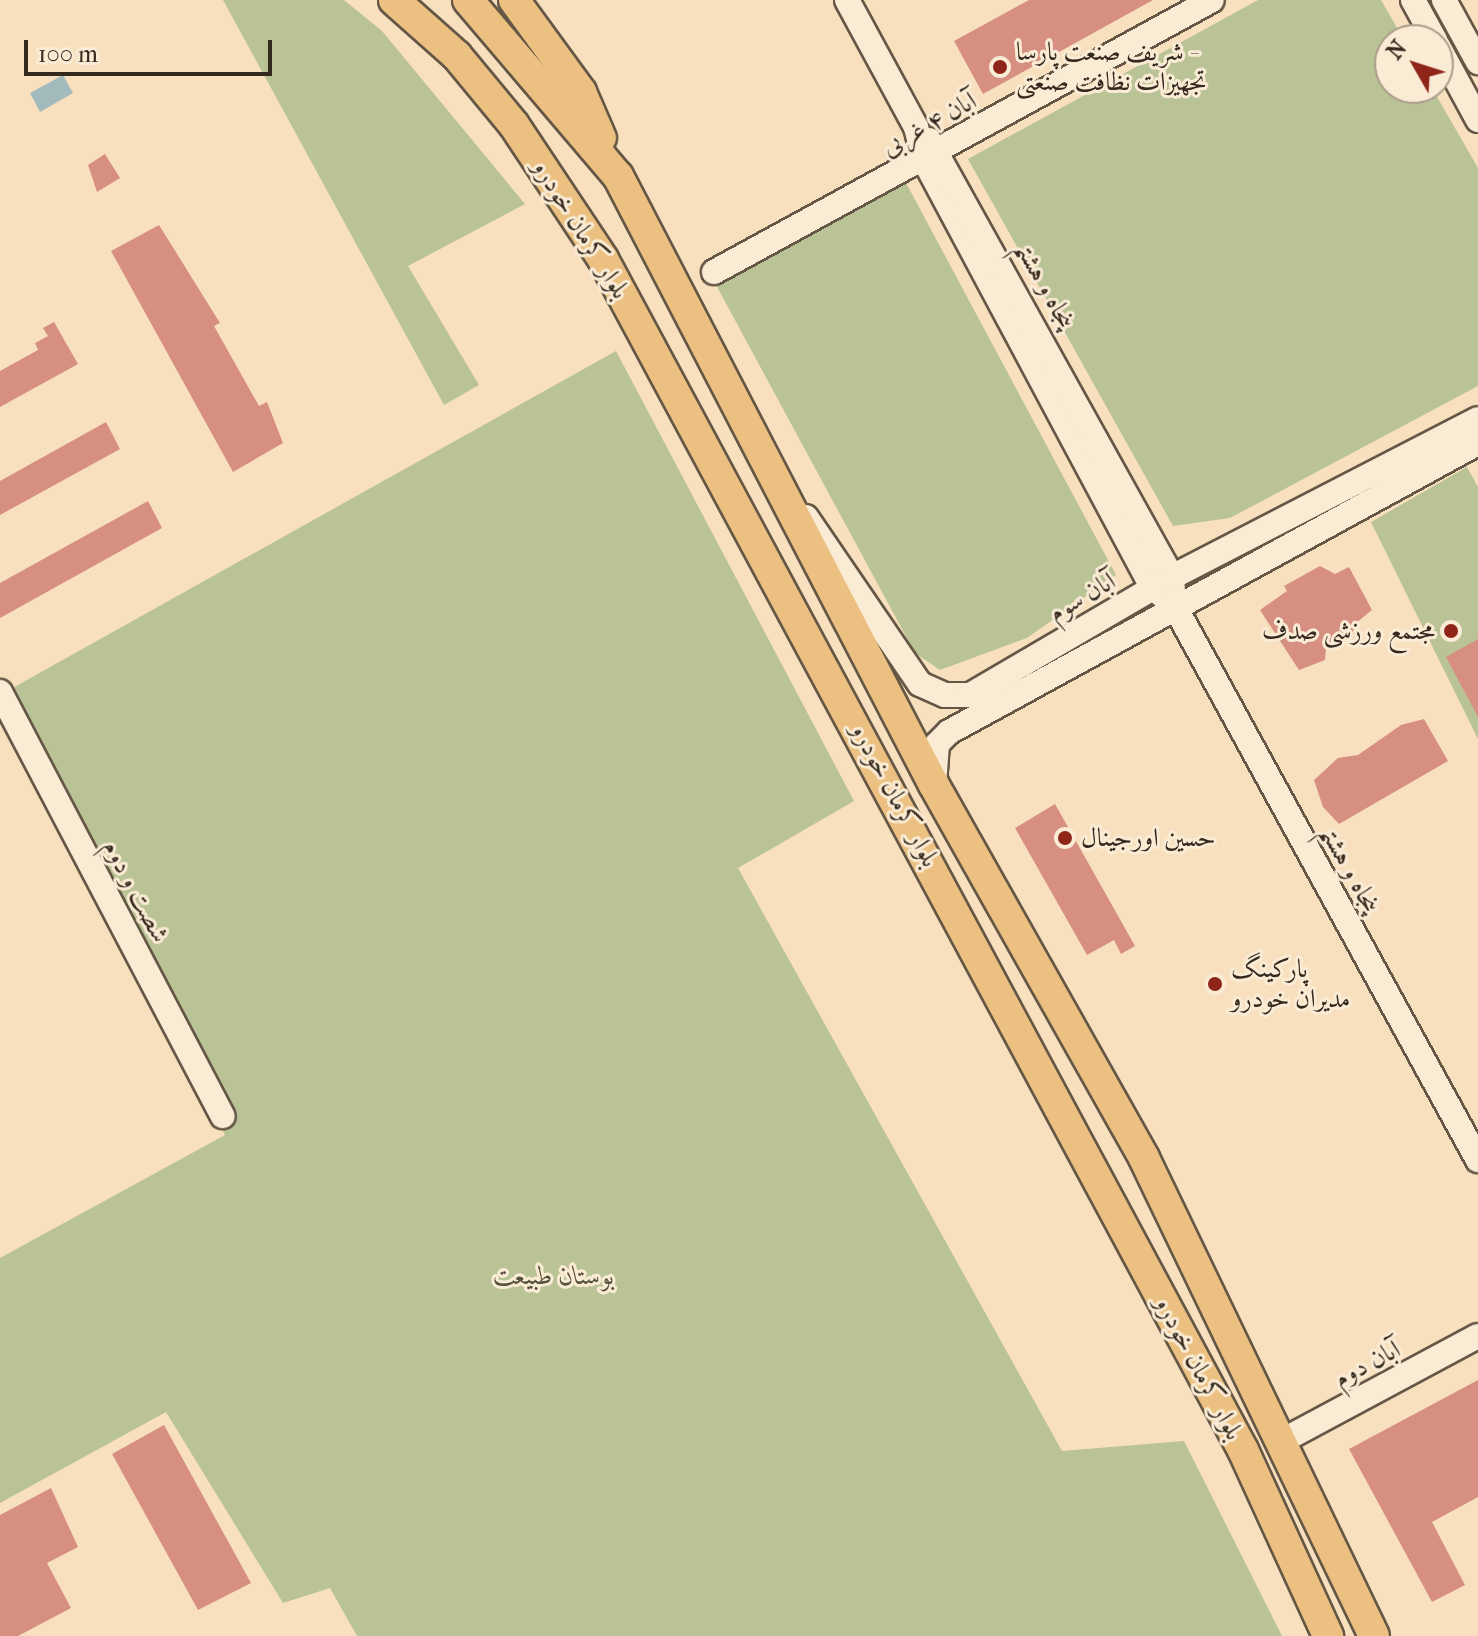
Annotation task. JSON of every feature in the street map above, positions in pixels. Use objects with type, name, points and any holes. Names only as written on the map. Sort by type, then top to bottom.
[{"type":"main road","name":"بلوار کرمان خودرو","points":[[394,0],[457,56],[514,125],[603,259],[1243,1450],[1328,1636]]},
{"type":"main road","name":"بلوار کرمان خودرو","points":[[468,0],[618,176],[788,494],[934,785],[1144,1158],[1374,1636]]},
{"type":"main road","points":[[514,0],[581,92],[618,176]]},
{"type":"street","name":"پنجاه و هشتم","points":[[847,0],[1478,1160]]},
{"type":"street","name":"آبان ۴ غربی","points":[[714,272],[1212,0]]},
{"type":"street","points":[[1413,0],[1426,24]]},
{"type":"street","points":[[1444,0],[1478,62]]},
{"type":"street","points":[[1454,76],[1478,120]]},
{"type":"street","name":"آبان سوم","points":[[788,494],[853,578],[902,663],[920,684],[945,695],[970,695],[1162,582],[1478,419]]},
{"type":"street","name":"آبان سوم","points":[[934,785],[937,744],[949,732],[1174,605],[1478,443]]},
{"type":"street","name":"شصت و دوم","points":[[0,692],[223,1116]]},
{"type":"street","name":"آبان دوم","points":[[1282,1441],[1478,1336]]},
{"type":"green space","points":[[223,0],[344,0],[382,31],[525,204],[408,266],[479,385],[444,405]]},
{"type":"green space","points":[[1258,0],[1381,0],[1395,24],[1374,24],[1374,104],[1441,104],[1478,168],[1478,386],[1230,518],[1173,526],[968,159]]},
{"type":"green space","points":[[905,181],[1116,575],[1027,638],[940,670],[915,653],[715,283]]},
{"type":"green space","name":"بوستان طبیعت","points":[[616,351],[854,801],[738,868],[1062,1451],[1184,1441],[1282,1636],[357,1636],[330,1588],[283,1603],[166,1412],[0,1503],[0,1258],[225,1135],[0,715],[0,695]]},
{"type":"green space","name":"مجتمع ورزشی صدف","points":[[1467,467],[1478,487],[1478,739],[1371,522]]},
{"type":"water","points":[[63,75],[73,93],[40,112],[30,93]]},
{"type":"building","name":"شریف صنعت پارسا - تجهیزات نظافت صنعتی","points":[[1029,0],[1153,0],[983,94],[954,41]]},
{"type":"building","points":[[105,154],[120,178],[97,192],[88,165]]},
{"type":"building","points":[[159,225],[220,323],[214,326],[259,406],[267,402],[283,443],[233,472],[111,251]]},
{"type":"building","points":[[54,322],[78,364],[0,407],[0,371],[38,350],[35,343],[48,336],[43,328]]},
{"type":"building","points":[[106,422],[120,449],[0,515],[0,481]]},
{"type":"building","points":[[148,501],[162,528],[0,618],[0,583]]},
{"type":"building","points":[[1320,566],[1335,574],[1349,567],[1372,610],[1356,623],[1350,640],[1341,637],[1326,648],[1325,660],[1299,670],[1260,610],[1287,591],[1284,586]]},
{"type":"building","points":[[1478,639],[1478,717],[1446,657]]},
{"type":"building","points":[[1424,719],[1448,761],[1339,824],[1323,807],[1314,780],[1338,758],[1358,755],[1401,725]]},
{"type":"building","points":[[1055,804],[1135,946],[1121,954],[1114,940],[1087,955],[1015,828]]},
{"type":"building","points":[[1478,1380],[1478,1497],[1432,1522],[1465,1585],[1432,1602],[1349,1449]]},
{"type":"building","points":[[164,1425],[251,1583],[198,1610],[112,1454]]},
{"type":"building","points":[[51,1488],[78,1547],[47,1563],[71,1608],[18,1636],[0,1636],[0,1515]]},
{"type":"place","name":"شریف صنعت پارسا - تجهیزات نظافت صنعتی","points":[[1000,67]]},
{"type":"place","name":"مجتمع ورزشی صدف","points":[[1451,631]]},
{"type":"place","name":"حسین اورجینال","points":[[1065,838]]},
{"type":"place","name":"پارکینگ مدیران خودرو","points":[[1215,984]]}]
